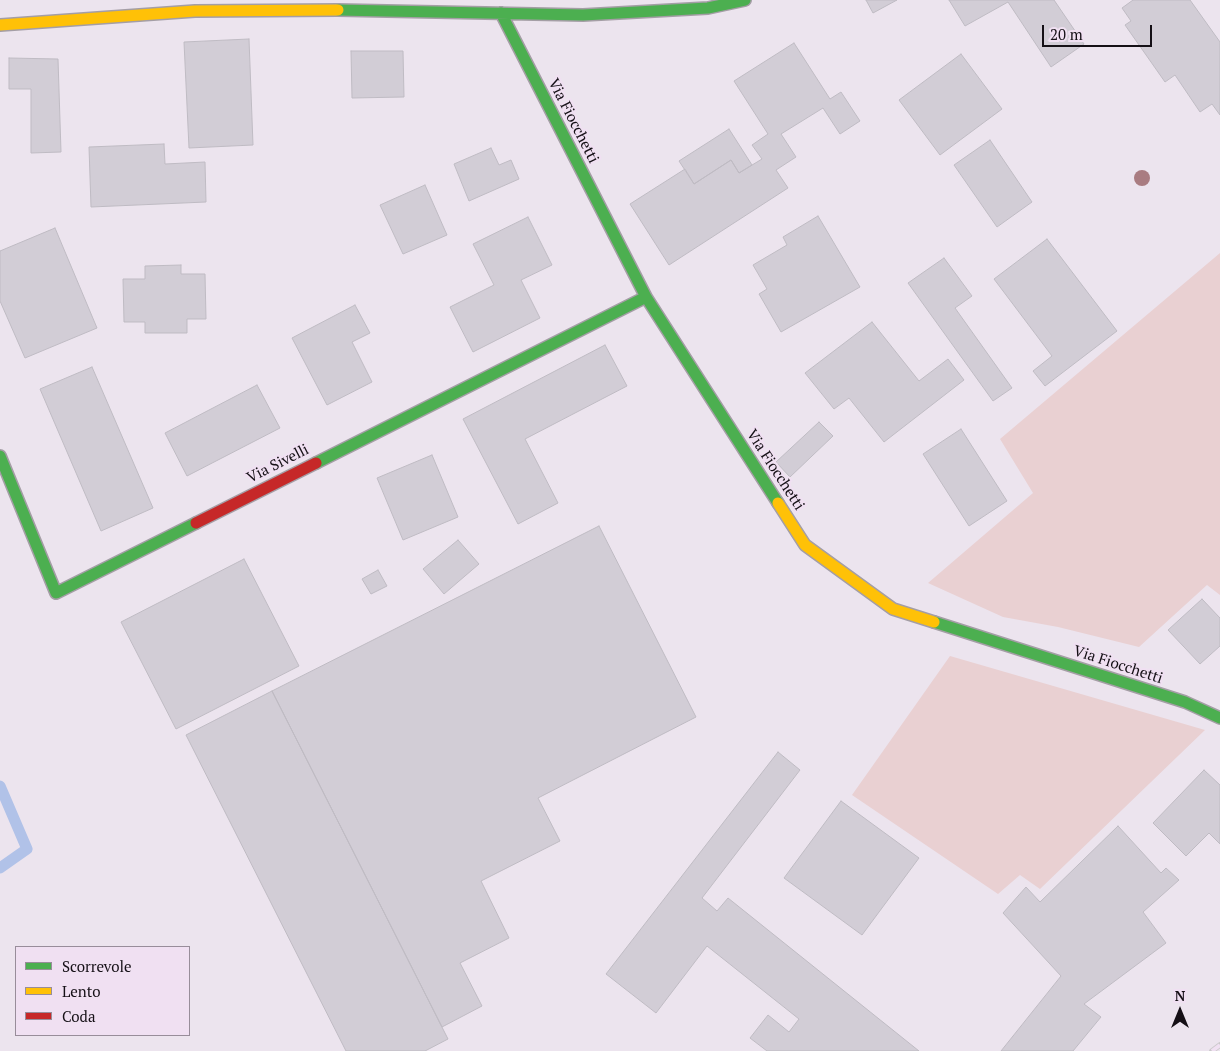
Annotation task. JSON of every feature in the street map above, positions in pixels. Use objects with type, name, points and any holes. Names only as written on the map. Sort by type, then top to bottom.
[{"type":"street","points":[[0,25],[205,10],[583,15],[708,8],[745,0]]},
{"type":"street","name":"Via Fiocchetti","points":[[501,13],[646,297],[805,544],[893,609],[1185,702],[1220,718]]},
{"type":"street","name":"Via Sivelli","points":[[0,456],[56,593],[646,297]]},
{"type":"shaded area","points":[[1220,253],[1220,595],[1207,585],[1139,647],[1058,627],[1003,617],[928,583],[1033,493],[1000,439]]},
{"type":"shaded area","points":[[950,656],[1205,730],[1040,889],[1020,875],[998,894],[852,795]]},
{"type":"building","points":[[866,0],[897,0],[873,13]]},
{"type":"building","points":[[949,0],[1054,0],[1084,44],[1051,67],[1008,2],[965,26]]},
{"type":"building","points":[[1133,0],[1190,0],[1220,42],[1220,115],[1212,104],[1200,112],[1175,75],[1165,82],[1125,25],[1131,21],[1122,8]]},
{"type":"building","points":[[249,39],[253,145],[189,148],[184,42]]},
{"type":"building","points":[[794,43],[830,99],[841,92],[860,121],[840,134],[823,108],[781,134],[796,157],[776,170],[788,188],[669,265],[630,204],[685,169],[694,184],[731,160],[739,173],[762,159],[752,145],[768,134],[734,81]]},
{"type":"building","points":[[351,51],[403,51],[404,97],[352,98]]},
{"type":"building","points":[[961,54],[1002,109],[940,155],[899,100]]},
{"type":"building","points":[[9,58],[58,59],[61,152],[31,153],[31,89],[9,89]]},
{"type":"building","points":[[729,129],[752,165],[739,173],[731,160],[694,184],[679,161]]},
{"type":"building","points":[[990,140],[1032,202],[997,227],[954,165]]},
{"type":"building","points":[[164,144],[165,164],[205,162],[206,202],[91,207],[89,147]]},
{"type":"building","points":[[491,148],[499,165],[511,160],[519,179],[469,201],[454,164]]},
{"type":"building","points":[[425,185],[447,235],[403,254],[380,205]]},
{"type":"building","points":[[818,216],[860,287],[781,332],[759,294],[767,289],[753,265],[787,245],[783,237]]},
{"type":"building","points":[[528,217],[552,265],[521,280],[540,318],[473,352],[450,307],[494,285],[473,244]]},
{"type":"building","points":[[55,228],[97,328],[25,358],[0,301],[0,251]]},
{"type":"building","points":[[1047,239],[1117,331],[1045,386],[1033,371],[1052,356],[994,279]]},
{"type":"building","points":[[944,258],[972,296],[955,308],[1012,388],[993,401],[908,283]]},
{"type":"building","points":[[181,265],[181,274],[205,274],[206,319],[187,319],[187,333],[145,333],[145,322],[124,322],[123,279],[145,279],[145,266]]},
{"type":"building","points":[[355,305],[370,333],[352,342],[372,382],[327,405],[292,338]]},
{"type":"building","points":[[872,322],[919,381],[948,359],[964,380],[884,442],[849,398],[834,409],[805,373]]},
{"type":"building","points":[[605,345],[627,386],[525,439],[558,503],[518,524],[463,419]]},
{"type":"building","points":[[92,367],[153,508],[101,531],[40,389]]},
{"type":"building","points":[[257,385],[280,428],[187,476],[165,433]]},
{"type":"building","points":[[819,422],[833,436],[790,477],[776,462]]},
{"type":"building","points":[[961,429],[1007,501],[969,526],[923,454]]},
{"type":"building","points":[[432,455],[458,517],[403,540],[377,478]]},
{"type":"building","points":[[599,526],[696,717],[538,798],[560,841],[481,881],[509,938],[460,963],[482,1006],[442,1027],[272,691]]},
{"type":"building","points":[[458,540],[479,564],[444,594],[423,569]]},
{"type":"building","points":[[244,559],[299,666],[176,729],[121,622]]},
{"type":"building","points":[[378,570],[387,586],[371,594],[362,579]]},
{"type":"building","points":[[1202,599],[1220,618],[1220,646],[1200,664],[1168,630]]},
{"type":"building","points":[[272,691],[448,1039],[425,1051],[346,1051],[186,735]]},
{"type":"building","points":[[778,752],[800,770],[702,898],[717,911],[728,898],[919,1051],[767,1051],[750,1038],[768,1015],[789,1032],[799,1019],[707,946],[656,1013],[606,974]]},
{"type":"building","points":[[1204,770],[1220,785],[1220,844],[1209,833],[1186,856],[1153,823]]},
{"type":"building","points":[[841,801],[919,858],[862,935],[784,878]]},
{"type":"building","points":[[1118,826],[1161,873],[1166,868],[1179,880],[1143,912],[1166,943],[1084,1004],[1101,1017],[1073,1051],[1001,1051],[1061,976],[1003,913],[1026,887],[1040,902]]},
{"type":"waterway","points":[[0,786],[27,849],[0,868]]},
{"type":"railway","points":[[1212,1051],[1220,1045]]},
{"type":"traffic: fast","points":[[338,10],[583,15],[708,8],[745,0]]},
{"type":"traffic: fast","points":[[501,13],[646,297],[778,503]]},
{"type":"traffic: fast","points":[[316,463],[646,297]]},
{"type":"traffic: fast","points":[[0,456],[56,593],[196,523]]},
{"type":"traffic: fast","points":[[934,622],[1185,702],[1220,718]]},
{"type":"traffic: slow","points":[[0,25],[195,11],[338,10]]},
{"type":"traffic: slow","points":[[778,503],[805,545],[893,609],[934,622]]},
{"type":"traffic: jam","points":[[196,523],[316,463]]}]
